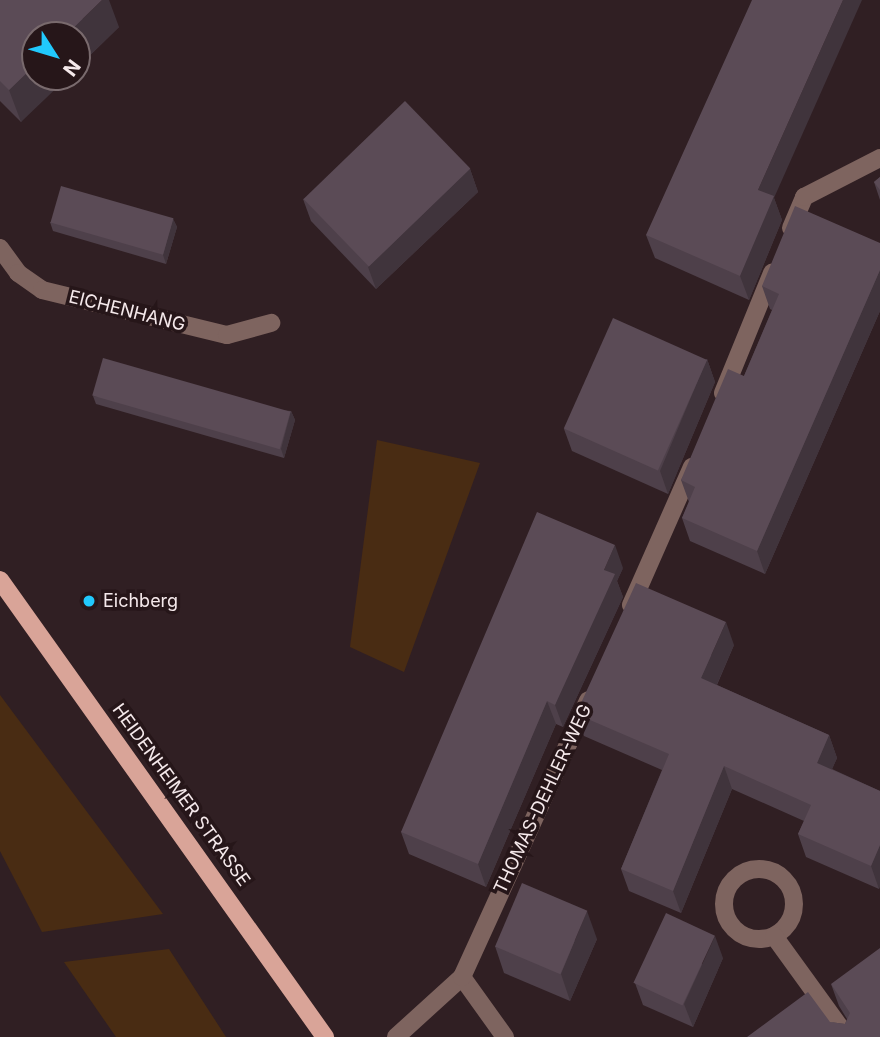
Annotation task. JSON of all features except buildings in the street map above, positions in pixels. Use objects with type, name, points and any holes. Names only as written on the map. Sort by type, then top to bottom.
[{"type":"main road","name":"HEIDENHEIMER STRASSE","points":[[0,580],[325,1037]]},
{"type":"street","points":[[716,409],[804,197],[880,158]]},
{"type":"street","name":"EICHENHANG","points":[[0,248],[18,273],[42,290],[227,335],[271,323]]},
{"type":"street","points":[[626,617],[700,447]]},
{"type":"street","name":"THOMAS-DEHLER-WEG","points":[[396,1037],[462,977],[598,679]]},
{"type":"street","points":[[763,869],[787,882],[794,900],[792,917],[774,936],[742,936],[725,916],[724,895],[740,874],[763,869]]},
{"type":"street","points":[[774,936],[847,1037]]},
{"type":"street","points":[[462,977],[505,1037]]},
{"type":"shaded area","points":[[377,440],[480,463],[404,672],[350,647]]},
{"type":"shaded area","points":[[0,695],[163,914],[42,932],[0,851]]},
{"type":"shaded area","points":[[169,949],[226,1037],[116,1037],[64,962]]},
{"type":"place","name":"Eichberg","points":[[89,601]]}]
